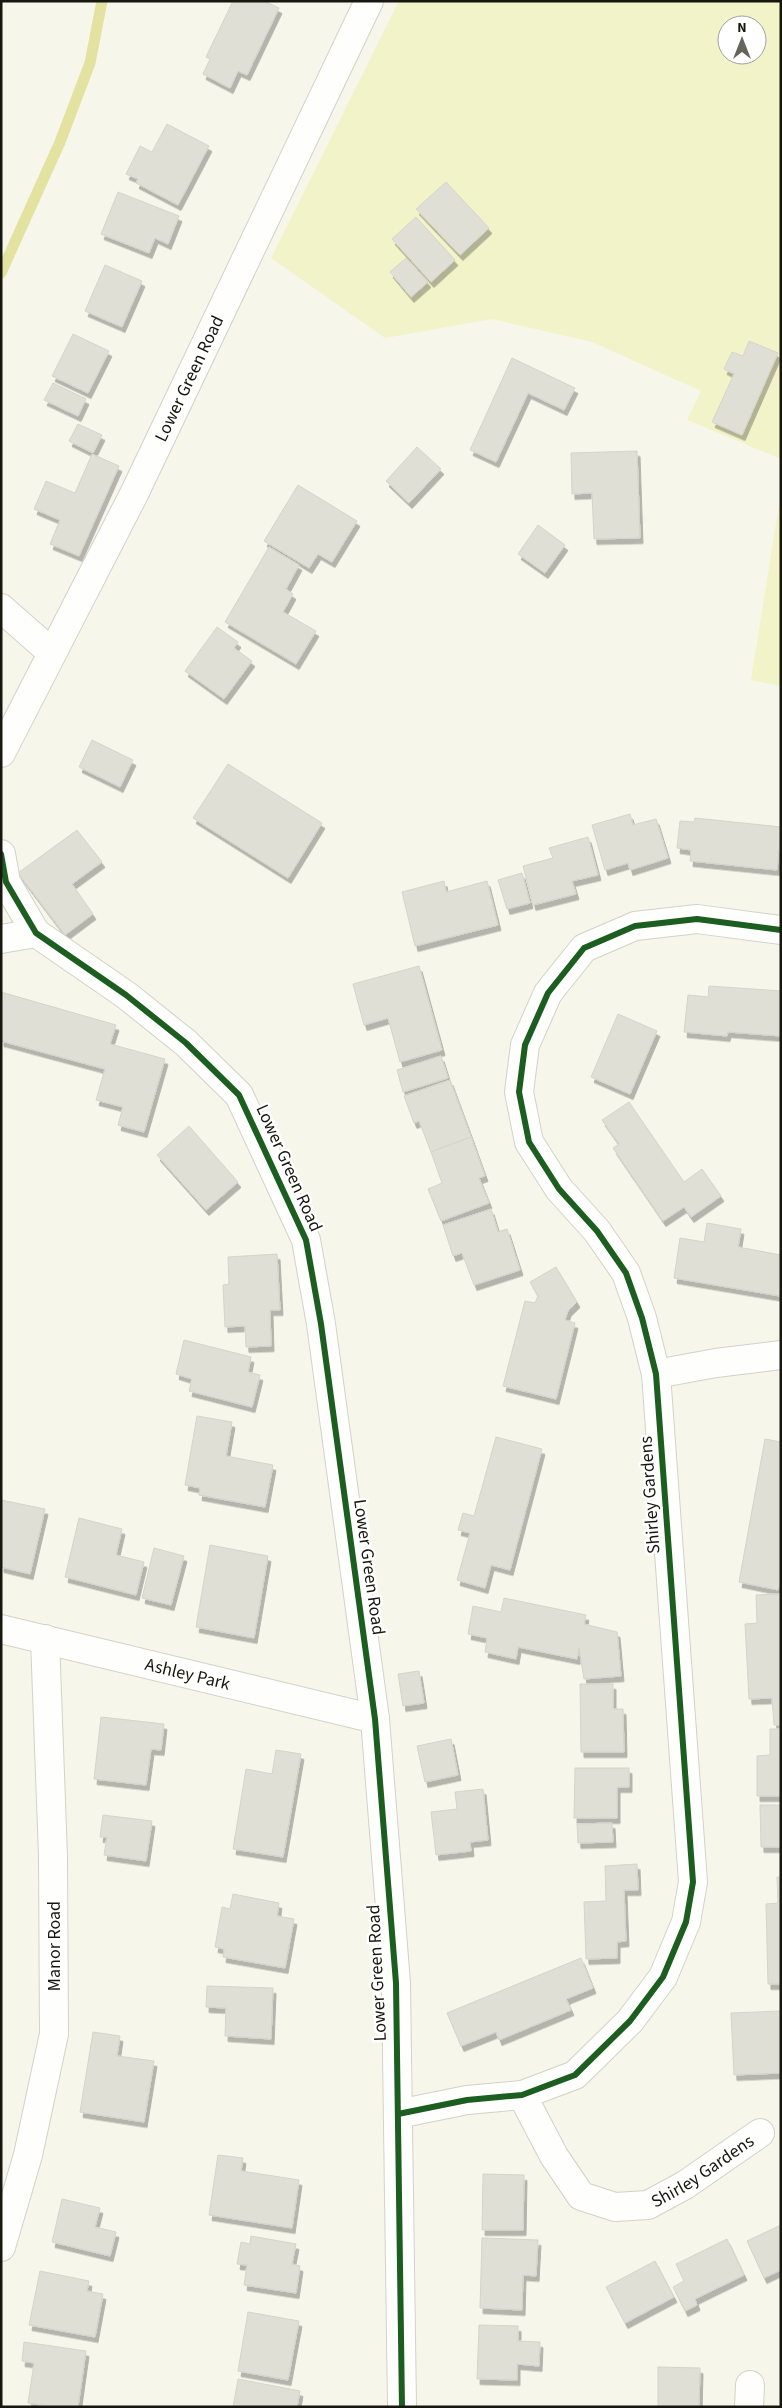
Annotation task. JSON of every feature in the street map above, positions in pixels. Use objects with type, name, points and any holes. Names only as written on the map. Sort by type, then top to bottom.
[{"type":"street","name":"Lower Green Road","points":[[1,753],[51,652],[134,494],[369,1]]},
{"type":"street","points":[[1,608],[51,652]]},
{"type":"street","name":"Lower Green Road","points":[[1,854],[6,882],[36,932],[126,995],[186,1044],[239,1095],[291,1203],[306,1240],[321,1324],[375,1719],[396,1983],[402,2407]]},
{"type":"street","name":"Shirley Gardens","points":[[398,2114],[467,2100],[522,2095],[575,2076],[630,2021],[663,1977],[686,1922],[693,1882],[656,1374],[642,1318],[626,1273],[597,1231],[559,1189],[529,1142],[519,1092],[525,1045],[548,994],[584,948],[635,926],[697,918],[781,930]]},
{"type":"street","points":[[1,939],[36,932]]},
{"type":"street","points":[[656,1374],[781,1355]]},
{"type":"street","name":"Ashley Park","points":[[1,1629],[375,1719]]},
{"type":"street","name":"Manor Road","points":[[1,2246],[28,2155],[54,2034],[53,1856],[45,1639]]},
{"type":"street","name":"Shirley Gardens","points":[[522,2095],[554,2156],[581,2196],[615,2207],[648,2205],[685,2185],[760,2133]]},
{"type":"green space","points":[[399,1],[781,1],[781,459],[687,420],[701,391],[592,342],[492,319],[385,338],[271,258]]},
{"type":"green space","points":[[781,492],[781,686],[751,680]]},
{"type":"building","points":[[233,1],[264,1],[279,8],[247,75],[238,71],[230,88],[203,74],[210,59],[206,57]]},
{"type":"building","points":[[167,124],[209,146],[178,205],[136,183],[138,179],[126,174],[140,146],[152,152]]},
{"type":"building","points":[[446,182],[489,228],[460,255],[416,209]]},
{"type":"building","points":[[118,192],[179,216],[168,244],[155,238],[149,253],[101,234]]},
{"type":"building","points":[[416,217],[455,260],[431,282],[392,239]]},
{"type":"building","points":[[406,258],[428,282],[411,297],[390,272]]},
{"type":"building","points":[[105,265],[142,281],[122,327],[85,311]]},
{"type":"building","points":[[73,334],[109,351],[88,393],[52,376]]},
{"type":"building","points":[[749,341],[778,353],[742,435],[712,422],[734,374],[724,369],[732,352],[743,356]]},
{"type":"building","points":[[512,358],[575,388],[564,410],[528,393],[496,462],[470,450]]},
{"type":"building","points":[[53,383],[86,399],[78,416],[44,400]]},
{"type":"building","points":[[78,424],[102,435],[93,453],[69,441]]},
{"type":"building","points":[[417,447],[441,469],[409,503],[386,481]]},
{"type":"building","points":[[637,451],[640,538],[594,539],[592,493],[572,494],[571,453]]},
{"type":"building","points":[[92,454],[119,466],[79,556],[50,544],[60,520],[34,509],[46,481],[75,493]]},
{"type":"building","points":[[298,485],[357,521],[332,562],[318,554],[309,568],[264,541]]},
{"type":"building","points":[[538,525],[565,545],[545,573],[518,554]]},
{"type":"building","points":[[269,547],[299,565],[286,589],[293,594],[283,612],[316,631],[296,664],[225,622]]},
{"type":"building","points":[[217,627],[238,642],[234,648],[252,661],[224,699],[185,671]]},
{"type":"building","points":[[92,740],[133,760],[120,787],[79,767]]},
{"type":"building","points":[[228,764],[322,823],[288,878],[193,818]]},
{"type":"building","points":[[630,814],[633,825],[656,819],[668,858],[630,870],[628,863],[605,870],[592,825]]},
{"type":"building","points":[[695,818],[781,827],[777,870],[690,861],[691,850],[677,848],[680,821],[694,822]]},
{"type":"building","points":[[77,830],[102,862],[72,884],[93,914],[65,935],[18,873]]},
{"type":"building","points":[[588,837],[598,875],[572,881],[576,894],[533,905],[523,866],[553,858],[549,848]]},
{"type":"building","points":[[522,873],[530,903],[507,909],[498,880]]},
{"type":"building","points":[[444,881],[446,892],[487,881],[498,925],[415,946],[402,892]]},
{"type":"building","points":[[419,966],[442,1050],[400,1062],[388,1018],[364,1025],[353,984]]},
{"type":"building","points":[[709,986],[781,991],[781,1036],[728,1032],[727,1036],[684,1032],[688,995],[708,997]]},
{"type":"building","points":[[1,992],[116,1025],[110,1044],[165,1059],[144,1132],[118,1125],[123,1107],[96,1100],[105,1069],[1,1041]]},
{"type":"building","points":[[618,1014],[657,1031],[630,1094],[591,1077]]},
{"type":"building","points":[[441,1056],[448,1078],[403,1092],[397,1070]]},
{"type":"building","points":[[450,1080],[471,1137],[431,1152],[419,1121],[414,1123],[404,1096]]},
{"type":"building","points":[[629,1102],[684,1182],[702,1169],[721,1196],[691,1217],[684,1207],[663,1221],[613,1148],[619,1144],[602,1120]]},
{"type":"building","points":[[189,1126],[238,1182],[206,1210],[157,1155]]},
{"type":"building","points":[[471,1137],[485,1176],[479,1178],[489,1203],[441,1221],[428,1189],[442,1183],[431,1152]]},
{"type":"building","points":[[491,1209],[498,1232],[507,1229],[520,1270],[474,1285],[462,1253],[453,1256],[443,1225]]},
{"type":"building","points":[[707,1223],[741,1229],[738,1247],[781,1255],[780,1296],[674,1278],[680,1238],[704,1242]]},
{"type":"building","points":[[277,1254],[280,1310],[270,1310],[271,1346],[246,1347],[245,1326],[225,1327],[223,1285],[229,1284],[228,1257]]},
{"type":"building","points":[[556,1267],[577,1302],[568,1311],[565,1320],[575,1323],[556,1399],[503,1386],[525,1301],[535,1303],[538,1296],[530,1282]]},
{"type":"building","points":[[184,1340],[251,1357],[248,1372],[260,1375],[252,1407],[189,1391],[192,1379],[176,1374]]},
{"type":"building","points":[[197,1416],[232,1422],[226,1456],[273,1465],[265,1507],[199,1495],[200,1488],[185,1485]]},
{"type":"building","points":[[496,1437],[542,1449],[510,1570],[491,1565],[485,1588],[457,1580],[470,1533],[458,1530],[463,1513],[474,1516]]},
{"type":"building","points":[[765,1439],[781,1442],[781,1581],[778,1590],[739,1582]]},
{"type":"building","points":[[1,1500],[45,1509],[30,1574],[1,1567]]},
{"type":"building","points":[[79,1518],[122,1529],[116,1555],[144,1562],[136,1595],[65,1577]]},
{"type":"building","points":[[210,1545],[268,1556],[254,1638],[196,1627]]},
{"type":"building","points":[[154,1548],[184,1556],[171,1605],[142,1598]]},
{"type":"building","points":[[781,1594],[781,1725],[774,1725],[772,1698],[749,1699],[745,1624],[757,1623],[756,1595]]},
{"type":"building","points":[[504,1598],[586,1615],[584,1624],[617,1632],[621,1676],[584,1679],[579,1648],[577,1659],[518,1647],[516,1659],[485,1652],[487,1638],[468,1634],[473,1606],[501,1612]]},
{"type":"building","points":[[419,1671],[424,1703],[403,1706],[398,1674]]},
{"type":"building","points":[[580,1684],[613,1684],[613,1709],[623,1709],[624,1752],[581,1752]]},
{"type":"building","points":[[101,1717],[164,1724],[161,1750],[151,1749],[146,1785],[94,1779]]},
{"type":"building","points":[[770,1729],[781,1729],[781,1796],[757,1796],[757,1756],[770,1755]]},
{"type":"building","points":[[451,1739],[458,1775],[425,1782],[417,1746]]},
{"type":"building","points":[[276,1750],[301,1754],[283,1857],[233,1849],[246,1769],[272,1774]]},
{"type":"building","points":[[575,1768],[629,1768],[629,1787],[617,1787],[617,1818],[574,1818]]},
{"type":"building","points":[[483,1789],[488,1840],[470,1842],[471,1851],[436,1855],[431,1812],[457,1809],[455,1792]]},
{"type":"building","points":[[760,1805],[781,1805],[781,1847],[761,1847]]},
{"type":"building","points":[[103,1815],[152,1821],[146,1861],[104,1855],[107,1837],[100,1837]]},
{"type":"building","points":[[612,1823],[613,1842],[578,1843],[577,1824]]},
{"type":"building","points":[[637,1864],[638,1890],[624,1890],[626,1941],[617,1942],[617,1958],[586,1959],[584,1902],[606,1901],[605,1866]]},
{"type":"building","points":[[777,1877],[781,1877],[781,1984],[768,1984],[766,1904],[778,1903]]},
{"type":"building","points":[[233,1894],[279,1903],[277,1916],[294,1919],[285,1968],[223,1957],[224,1949],[215,1947],[222,1907],[230,1909]]},
{"type":"building","points":[[581,1958],[593,1988],[566,1999],[571,2010],[499,2040],[496,2032],[461,2046],[447,2013]]},
{"type":"building","points":[[207,1986],[273,1988],[271,2039],[225,2036],[226,2008],[206,2007]]},
{"type":"building","points":[[781,2011],[781,2073],[734,2075],[731,2013]]},
{"type":"building","points":[[93,2032],[120,2036],[117,2056],[154,2061],[144,2122],[80,2112]]},
{"type":"building","points":[[218,2155],[243,2158],[241,2171],[299,2180],[292,2228],[209,2215]]},
{"type":"building","points":[[483,2174],[524,2175],[523,2230],[482,2230]]},
{"type":"building","points":[[62,2199],[100,2208],[95,2227],[116,2232],[110,2256],[52,2242]]},
{"type":"building","points":[[781,2225],[781,2270],[764,2278],[747,2241]]},
{"type":"building","points":[[251,2236],[296,2244],[292,2264],[300,2266],[296,2293],[244,2285],[247,2265],[237,2264],[241,2242],[250,2244]]},
{"type":"building","points":[[482,2238],[538,2240],[536,2276],[523,2275],[522,2310],[480,2308]]},
{"type":"building","points":[[727,2239],[744,2275],[695,2299],[697,2305],[685,2311],[673,2287],[684,2281],[676,2264]]},
{"type":"building","points":[[655,2261],[674,2297],[625,2323],[606,2287]]},
{"type":"building","points":[[40,2271],[89,2281],[87,2291],[103,2294],[95,2337],[29,2325]]},
{"type":"building","points":[[248,2312],[299,2321],[288,2380],[238,2371]]},
{"type":"building","points":[[479,2325],[518,2326],[518,2341],[540,2342],[539,2366],[517,2364],[517,2380],[477,2379]]},
{"type":"building","points":[[24,2342],[86,2351],[78,2407],[51,2407],[28,2403],[34,2363],[22,2361]]},
{"type":"building","points":[[658,2367],[700,2368],[699,2407],[658,2407]]},
{"type":"building","points":[[238,2379],[300,2391],[297,2407],[233,2407]]},
{"type":"waterway","points":[[1,273],[60,142],[90,63],[102,1]]},
{"type":"cycle path","points":[[1,854],[6,882],[36,933],[126,995],[186,1043],[239,1095],[306,1240],[321,1324],[375,1719],[396,1983],[402,2407]]},
{"type":"cycle path","points":[[398,2114],[467,2100],[522,2095],[575,2075],[630,2021],[663,1977],[686,1922],[693,1882],[656,1374],[642,1318],[626,1273],[597,1231],[559,1189],[529,1142],[519,1092],[525,1045],[548,993],[584,948],[635,926],[697,919],[781,930]]}]
